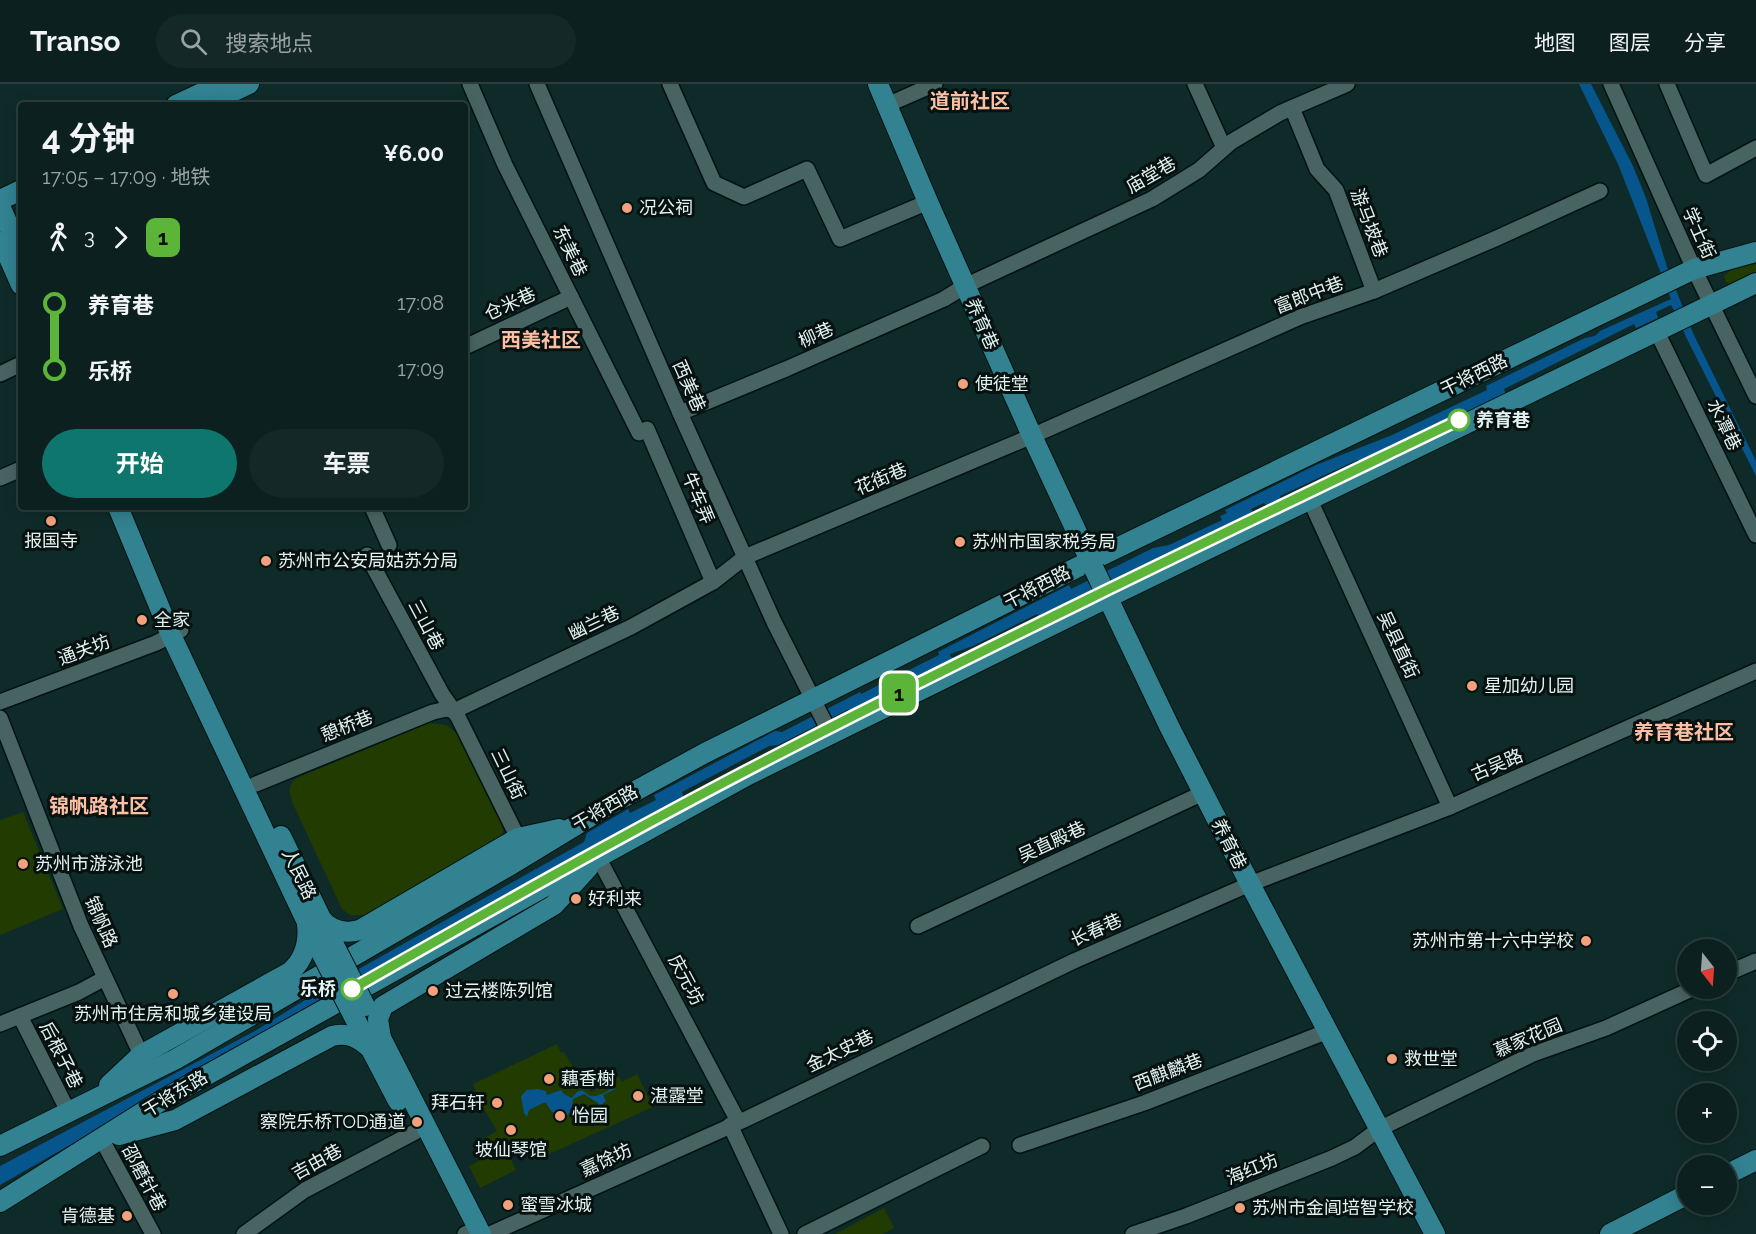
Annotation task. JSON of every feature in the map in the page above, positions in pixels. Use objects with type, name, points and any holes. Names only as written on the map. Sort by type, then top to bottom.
[{"type":"main road","points":[[183,102],[222,84]]},
{"type":"main road","points":[[210,102],[249,84]]},
{"type":"main road","name":"养育巷","points":[[878,84],[1032,436],[1106,594],[1203,793],[1435,1234]]},
{"type":"main road","points":[[0,187],[18,178]]},
{"type":"main road","points":[[0,200],[18,191]]},
{"type":"main road","points":[[0,206],[18,247]]},
{"type":"main road","points":[[0,237],[18,278]]},
{"type":"main road","name":"干将西路","points":[[522,847],[573,826],[686,763],[815,705],[1092,565],[1667,282],[1694,269],[1756,252]]},
{"type":"main road","points":[[357,1004],[544,887],[828,730],[1106,594],[1310,500],[1756,283]]},
{"type":"main road","name":"人民路","points":[[119,510],[313,920],[470,1234]]},
{"type":"main road","name":"人民路","points":[[131,510],[176,633],[256,784],[313,920]]},
{"type":"main road","points":[[0,1146],[95,1098],[145,1063],[290,972],[299,963],[304,952],[313,920],[339,931],[360,930],[522,847]]},
{"type":"main road","points":[[332,955],[522,847]]},
{"type":"main road","points":[[102,1140],[176,1120],[332,1036],[351,1035],[376,1044],[378,1018],[383,1006],[554,905],[598,857]]},
{"type":"main road","points":[[544,887],[554,905]]},
{"type":"main road","name":"干将东路","points":[[145,1063],[176,1059],[332,955]]},
{"type":"main road","name":"干将东路","points":[[0,1202],[164,1099],[357,1004]]},
{"type":"main road","name":"人民路","points":[[376,1044],[415,1132],[470,1234]]},
{"type":"main road","points":[[1737,1170],[1756,1160]]},
{"type":"main road","points":[[1610,1234],[1677,1200]]},
{"type":"street","name":"东美巷","points":[[470,84],[506,165],[571,297],[643,431]]},
{"type":"street","name":"西美巷","points":[[537,84],[745,558],[828,730]]},
{"type":"street","points":[[670,84],[714,183],[744,197],[807,169],[840,239],[928,202]]},
{"type":"street","points":[[887,105],[935,84]]},
{"type":"street","points":[[1195,84],[1224,148]]},
{"type":"street","name":"庙堂巷","points":[[965,286],[1152,199],[1199,170],[1241,136],[1292,108],[1347,84]]},
{"type":"street","name":"学士街","points":[[1611,84],[1711,306],[1756,396]]},
{"type":"street","points":[[1667,84],[1706,175],[1756,148]]},
{"type":"street","name":"游马坡巷","points":[[1292,108],[1317,169],[1336,190],[1374,291]]},
{"type":"street","name":"富郎中巷","points":[[1032,436],[1299,317],[1374,291],[1600,191]]},
{"type":"street","name":"柳巷","points":[[680,413],[944,299],[965,286]]},
{"type":"street","name":"仓米巷","points":[[468,346],[571,297]]},
{"type":"street","name":"水潭巷","points":[[1657,332],[1756,535]]},
{"type":"street","points":[[0,374],[18,365]]},
{"type":"street","name":"牛车弄","points":[[643,431],[713,582]]},
{"type":"street","name":"花街巷","points":[[745,558],[1032,436]]},
{"type":"street","points":[[0,478],[18,470]]},
{"type":"street","name":"吴县直街","points":[[1310,500],[1450,807]]},
{"type":"street","points":[[373,510],[389,545]]},
{"type":"street","name":"三山巷","points":[[367,555],[442,694],[454,711]]},
{"type":"street","name":"幽兰巷","points":[[454,711],[631,627],[713,582],[745,558]]},
{"type":"street","name":"通关坊","points":[[0,702],[156,643],[176,633]]},
{"type":"street","name":"古吴路","points":[[1250,884],[1450,807],[1756,671]]},
{"type":"street","name":"憩桥巷","points":[[256,784],[433,712],[447,709],[454,711]]},
{"type":"street","name":"三山街","points":[[454,711],[522,847]]},
{"type":"street","name":"锦帆路","points":[[0,718],[66,889],[145,1063]]},
{"type":"street","name":"吴直殿巷","points":[[918,926],[1203,793]]},
{"type":"street","name":"庆元坊","points":[[598,857],[734,1123],[781,1234]]},
{"type":"street","name":"长春巷","points":[[959,1016],[1074,961],[1250,884]]},
{"type":"street","points":[[1737,969],[1756,961]]},
{"type":"street","points":[[0,1024],[79,992],[105,978]]},
{"type":"street","name":"慕家花园","points":[[1379,1129],[1533,1054],[1606,1028],[1677,996]]},
{"type":"street","name":"后根子巷","points":[[20,1016],[68,1111]]},
{"type":"street","name":"金太史巷","points":[[734,1123],[959,1016]]},
{"type":"street","name":"西麒麟巷","points":[[1020,1145],[1144,1103],[1328,1031]]},
{"type":"street","name":"嘉馀坊","points":[[490,1234],[734,1123]]},
{"type":"street","name":"海红坊","points":[[1133,1234],[1186,1216],[1332,1158],[1355,1147],[1379,1129]]},
{"type":"street","name":"吉由巷","points":[[244,1234],[305,1190],[415,1132]]},
{"type":"street","name":"邵磨针巷","points":[[102,1140],[153,1234]]},
{"type":"street","points":[[805,1234],[982,1146]]},
{"type":"green space","points":[[1756,263],[1756,272],[1731,285],[1726,282],[1724,276],[1731,270]]},
{"type":"green space","points":[[429,723],[446,725],[458,734],[501,821],[503,832],[500,840],[368,915],[350,915],[342,909],[293,804],[290,787],[297,778]]},
{"type":"green space","name":"苏州市游泳池","points":[[23,812],[63,909],[0,935],[0,820]]},
{"type":"green space","name":"怡园","points":[[557,1044],[561,1053],[564,1052],[591,1092],[619,1076],[622,1082],[637,1074],[653,1107],[547,1155],[541,1143],[528,1149],[523,1139],[515,1143],[518,1151],[509,1155],[516,1170],[480,1188],[469,1166],[479,1161],[476,1154],[480,1152],[476,1143],[497,1131],[480,1102],[473,1084]]},
{"type":"green space","points":[[884,1208],[894,1228],[882,1234],[835,1234]]},
{"type":"water","points":[[1579,84],[1591,84],[1633,166],[1646,198],[1667,267],[1693,333],[1756,461],[1756,476],[1671,305],[1656,312],[1658,318],[1636,328],[1634,324],[1504,389],[1506,395],[1427,433],[1424,429],[1280,496],[1281,499],[1276,501],[1277,504],[1270,508],[1264,503],[1251,509],[1254,515],[1149,565],[1147,563],[1038,616],[1037,614],[973,646],[950,654],[956,660],[851,712],[849,709],[778,745],[769,746],[682,792],[684,798],[627,830],[621,831],[431,941],[415,946],[0,1185],[0,1166],[255,1031],[318,992],[584,842],[587,833],[628,809],[630,813],[656,800],[654,795],[775,731],[782,732],[939,655],[938,652],[1069,585],[1071,589],[1153,548],[1169,545],[1222,520],[1220,516],[1227,513],[1225,510],[1316,465],[1392,435],[1487,390],[1486,386],[1671,299],[1618,164]]},
{"type":"water","points":[[613,1085],[615,1089],[603,1095],[606,1101],[599,1109],[598,1103],[584,1094],[573,1099],[572,1109],[568,1115],[552,1112],[546,1103],[529,1110],[527,1117],[524,1113],[521,1096],[527,1090],[546,1091],[547,1095],[561,1090],[572,1098],[582,1090],[590,1096],[600,1095]]},
{"type":"metro line","name":"1","points":[[352,989],[597,850],[799,744],[1016,634],[1459,420]]},
{"type":"place","name":"况公祠","points":[[627,208]]},
{"type":"place","name":"使徒堂","points":[[963,384]]},
{"type":"place","name":"养育巷","points":[[1459,420]]},
{"type":"place","name":"报国寺","points":[[51,521]]},
{"type":"place","name":"苏州市国家税务局","points":[[960,542]]},
{"type":"place","name":"苏州市公安局姑苏分局","points":[[266,561]]},
{"type":"place","name":"全家","points":[[142,620]]},
{"type":"place","name":"星加幼儿园","points":[[1472,686]]},
{"type":"place","name":"苏州市游泳池","points":[[23,864]]},
{"type":"place","name":"好利来","points":[[576,899]]},
{"type":"place","name":"苏州市第十六中学校","points":[[1586,941]]},
{"type":"place","name":"乐桥","points":[[352,989]]},
{"type":"place","name":"过云楼陈列馆","points":[[433,991]]},
{"type":"place","name":"苏州市住房和城乡建设局","points":[[173,994]]},
{"type":"place","name":"救世堂","points":[[1392,1059]]},
{"type":"place","name":"藕香榭","points":[[549,1079]]},
{"type":"place","name":"湛露堂","points":[[638,1096]]},
{"type":"place","name":"拜石轩","points":[[497,1103]]},
{"type":"place","name":"怡园","points":[[560,1116]]},
{"type":"place","name":"察院乐桥TOD通道","points":[[417,1122]]},
{"type":"place","name":"坡仙琴馆","points":[[511,1130]]},
{"type":"place","name":"蜜雪冰城","points":[[508,1205]]},
{"type":"place","name":"苏州市金阊培智学校","points":[[1240,1208]]},
{"type":"place","name":"肯德基","points":[[127,1216]]},
{"type":"district","name":"道前社区","points":[[970,101]]},
{"type":"district","name":"西美社区","points":[[541,340]]},
{"type":"district","name":"养育巷社区","points":[[1684,732]]},
{"type":"district","name":"锦帆路社区","points":[[99,806]]}]
